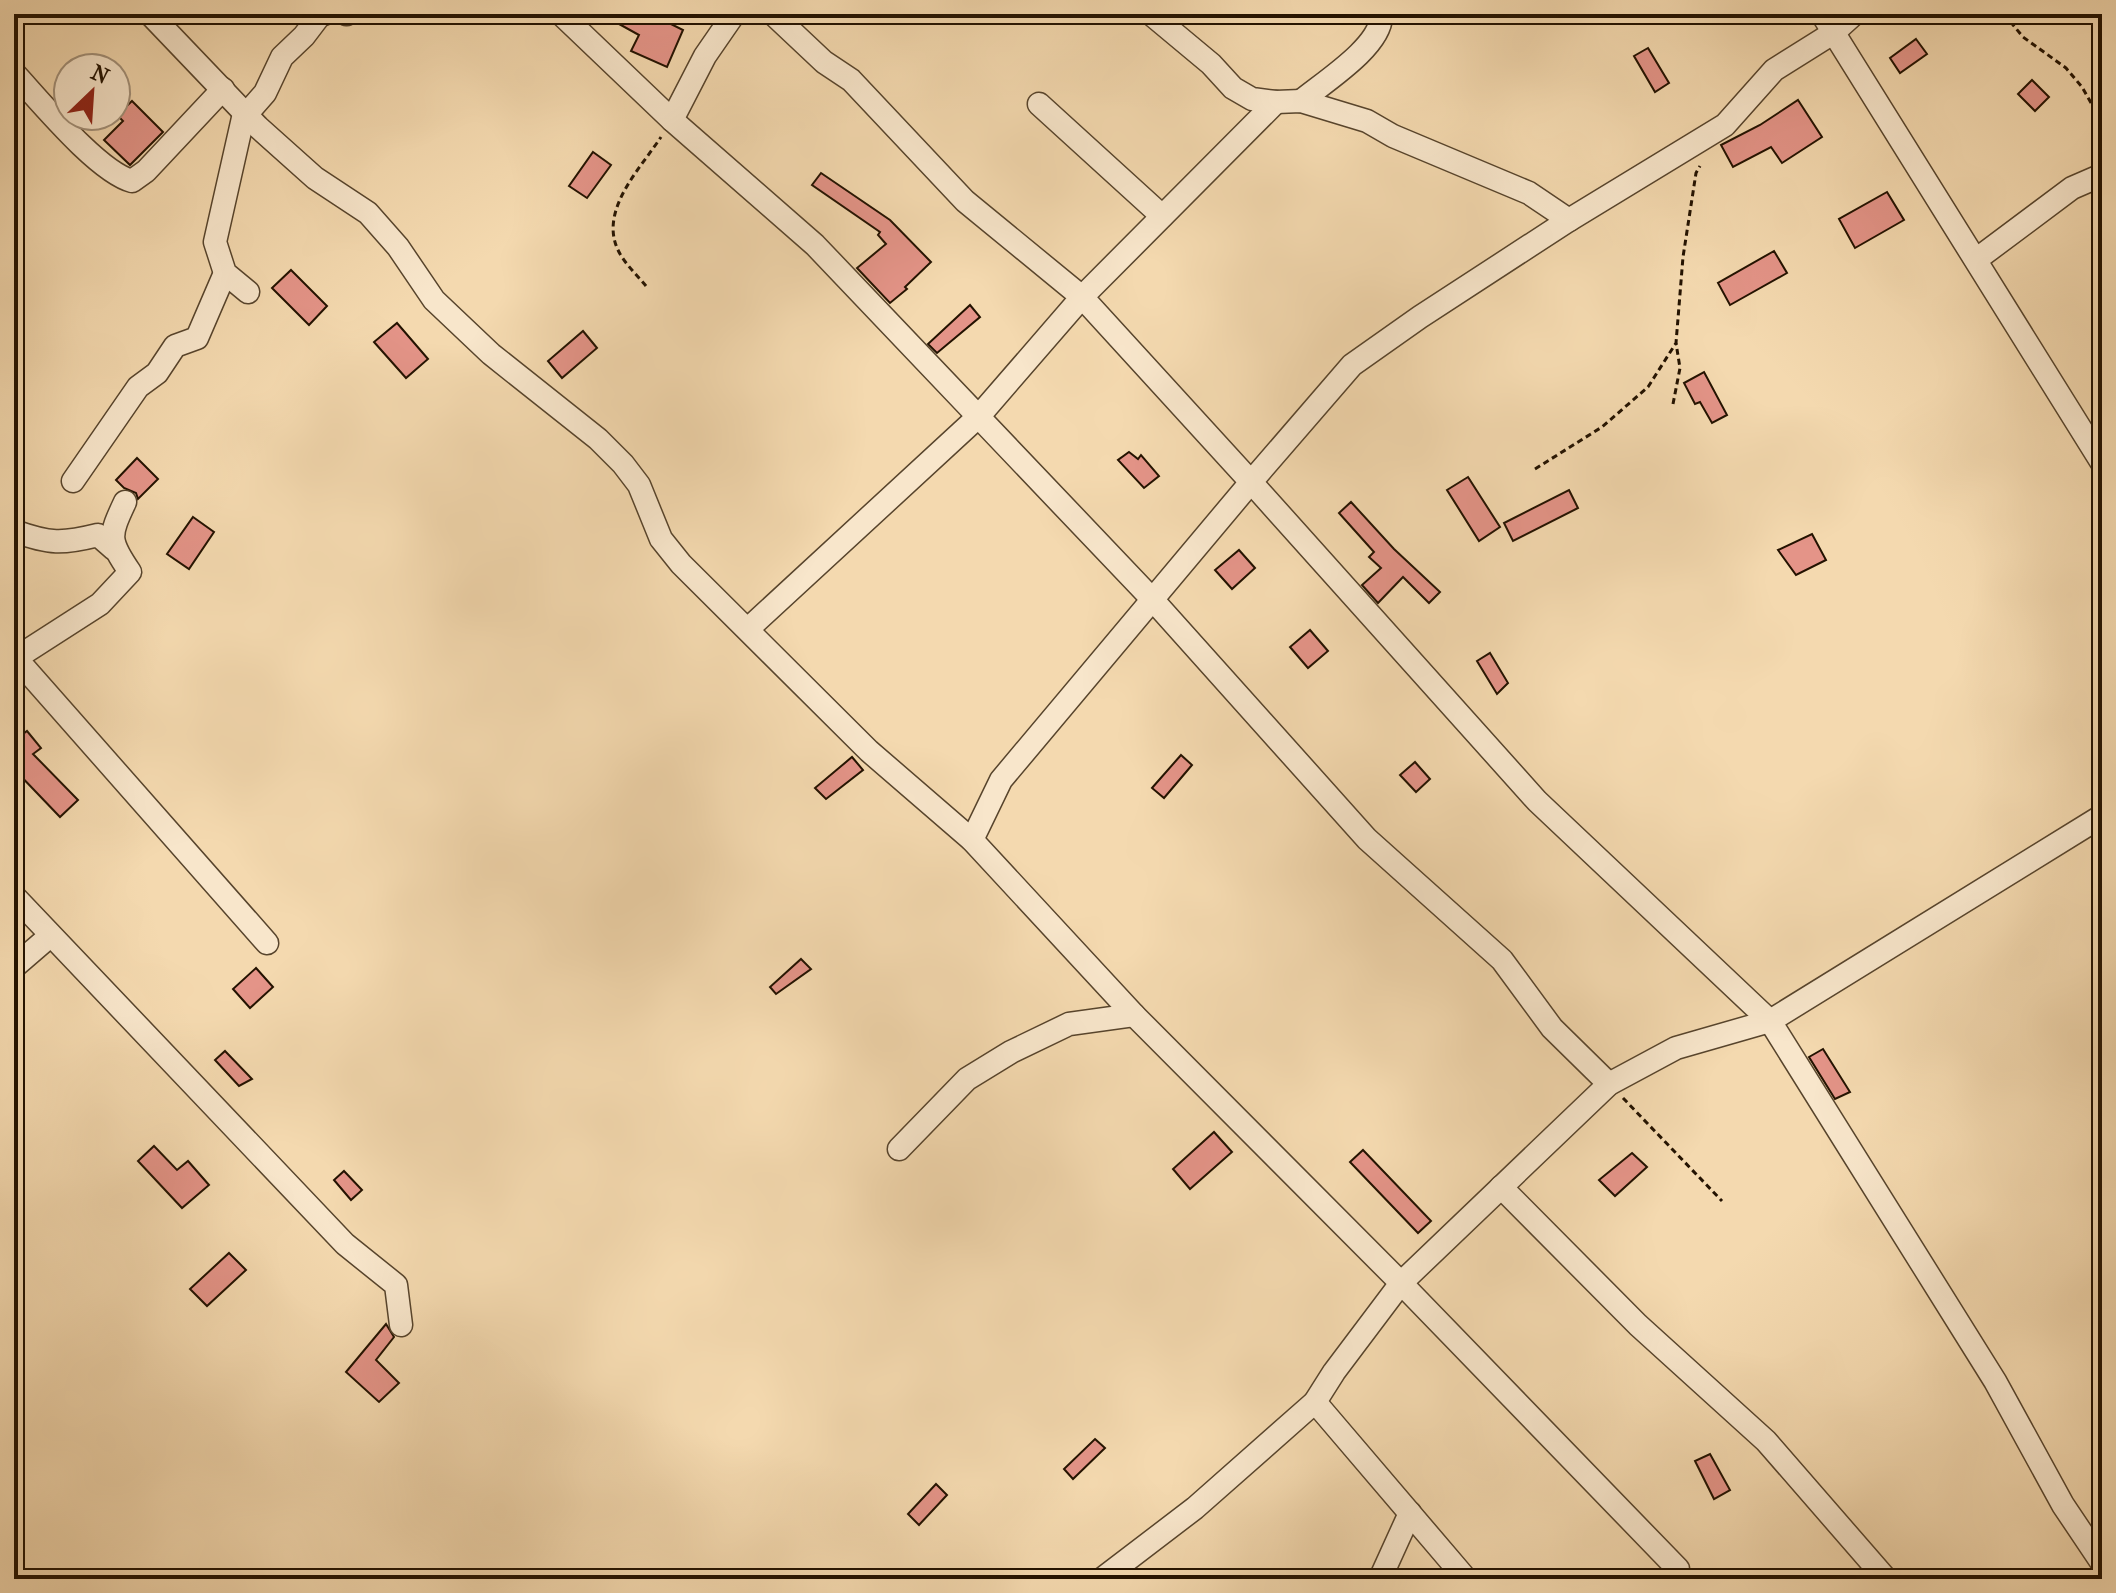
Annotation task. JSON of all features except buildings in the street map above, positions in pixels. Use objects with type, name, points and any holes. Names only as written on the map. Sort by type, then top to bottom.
[{"type":"street","points":[[150,14],[246,114],[315,178],[368,213],[398,247],[434,300],[491,354],[615,455],[639,485],[661,539],[681,564],[869,751],[972,840],[1134,1015],[1401,1283],[1678,1569]]},
{"type":"street","points":[[248,292],[225,273],[215,242],[243,118],[265,93],[282,57],[324,14]]},
{"type":"street","points":[[561,14],[672,120],[815,245],[1152,599],[1367,839],[1502,960],[1552,1028],[1609,1084]]},
{"type":"street","points":[[672,120],[705,56],[734,14]]},
{"type":"street","points":[[773,14],[824,62],[851,80],[965,201],[1082,297],[1537,801],[1770,1021],[1995,1381],[2063,1505],[2102,1563]]},
{"type":"street","points":[[1151,14],[1211,64],[1233,88],[1252,99],[1301,101],[1367,121],[1393,136],[1529,193],[1569,220]]},
{"type":"street","points":[[1301,101],[1373,41],[1380,27],[1381,17],[1377,14]]},
{"type":"street","points":[[972,840],[1001,780],[1352,365],[1569,220],[1725,125],[1774,70],[1828,24],[1854,14]]},
{"type":"street","points":[[1828,24],[2102,463]]},
{"type":"street","points":[[14,73],[77,139],[119,177],[132,181],[146,171],[223,89]]},
{"type":"street","points":[[748,629],[979,416],[1082,297],[1276,102]]},
{"type":"street","points":[[1039,104],[1162,216]]},
{"type":"street","points":[[1977,259],[2072,188],[2102,175]]},
{"type":"street","points":[[73,481],[138,387],[157,373],[175,346],[197,338],[225,273]]},
{"type":"street","points":[[114,549],[113,528],[125,502]]},
{"type":"street","points":[[14,531],[38,540],[65,543],[98,535],[114,549],[130,572],[100,604],[15,657],[267,943]]},
{"type":"street","points":[[1102,1579],[1195,1508],[1315,1402],[1401,1283],[1609,1084],[1676,1048],[1770,1021],[2102,816]]},
{"type":"street","points":[[14,896],[345,1244],[396,1285],[401,1325]]},
{"type":"street","points":[[14,967],[50,936]]},
{"type":"street","points":[[899,1149],[967,1079],[1011,1052],[1069,1024],[1134,1015]]},
{"type":"street","points":[[1501,1187],[1638,1325],[1766,1441],[1886,1579]]},
{"type":"street","points":[[1315,1402],[1466,1579]]},
{"type":"street","points":[[1380,1579],[1410,1513]]},
{"type":"path","points":[[2004,14],[2023,37],[2066,68],[2082,87],[2102,122]]},
{"type":"path","points":[[646,286],[619,251],[612,229],[617,206],[672,120]]},
{"type":"path","points":[[1673,404],[1680,368],[1676,343],[1685,243],[1696,173],[1703,161]]},
{"type":"path","points":[[1535,469],[1602,427],[1648,387],[1676,343]]},
{"type":"path","points":[[1609,1084],[1722,1201]]}]
